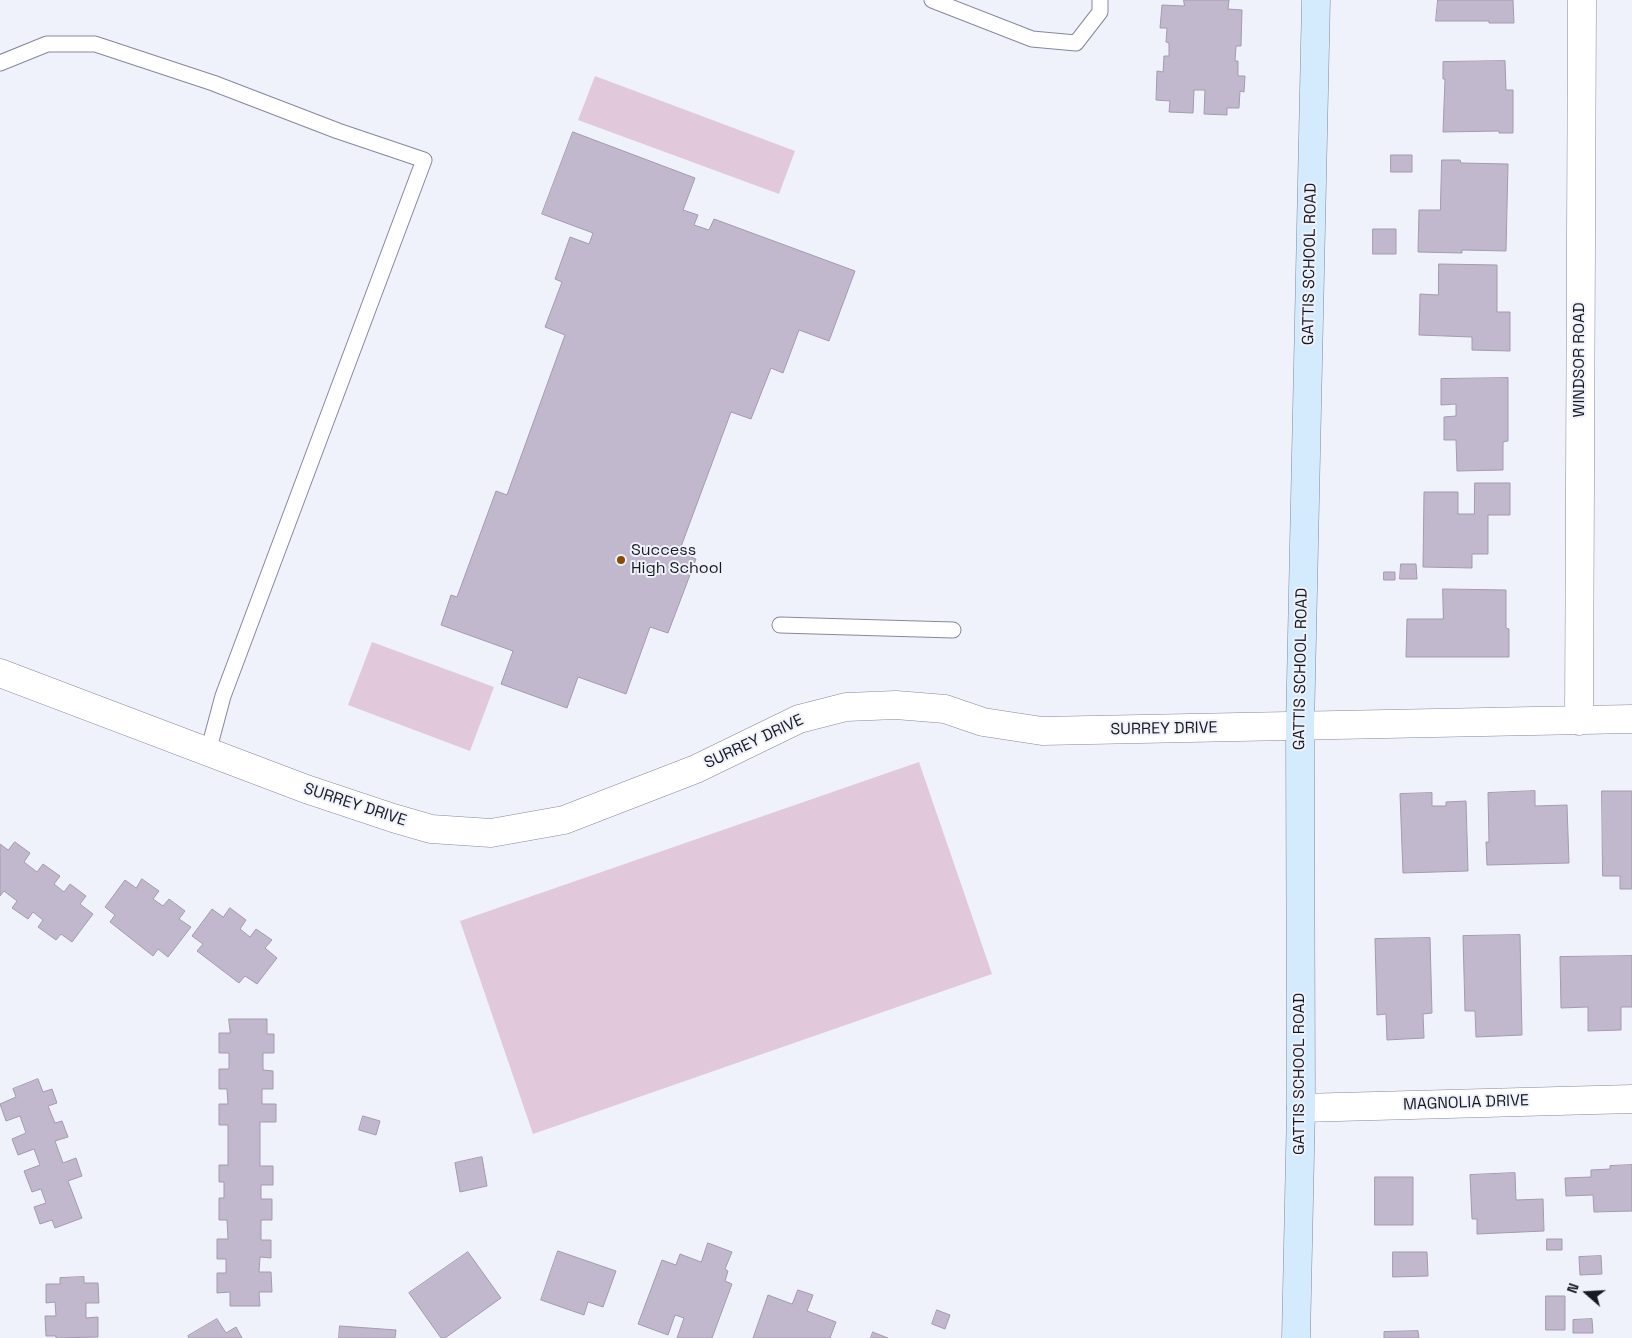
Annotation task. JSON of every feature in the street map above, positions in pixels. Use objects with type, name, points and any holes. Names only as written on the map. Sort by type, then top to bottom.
[{"type":"main road","name":"GATTIS SCHOOL ROAD","points":[[1296,1338],[1301,1108],[1300,727],[1316,0]]},
{"type":"street","name":"WINDSOR ROAD","points":[[1579,721],[1582,0]]},
{"type":"street","name":"SURREY DRIVE","points":[[0,673],[306,790],[431,829],[491,833],[564,820],[696,769],[799,719],[846,707],[896,705],[945,709],[983,722],[1042,731],[1632,719]]},
{"type":"street","name":"MAGNOLIA DRIVE","points":[[1301,1108],[1632,1099]]},
{"type":"lane","points":[[932,0],[1032,39],[1076,43],[1100,12],[1100,0]]},
{"type":"lane","points":[[0,63],[47,44],[95,44],[213,83],[338,131],[424,160],[223,696],[208,752]]},
{"type":"lane","points":[[780,625],[953,630]]},
{"type":"shaded area","points":[[595,76],[795,151],[779,194],[578,120]]},
{"type":"shaded area","points":[[372,642],[494,687],[470,751],[348,705]]},
{"type":"shaded area","points":[[919,762],[992,974],[533,1134],[460,921]]},
{"type":"building","points":[[1184,0],[1229,0],[1228,9],[1242,10],[1241,46],[1236,46],[1235,61],[1238,61],[1238,76],[1245,76],[1244,92],[1240,91],[1239,108],[1227,108],[1227,115],[1204,114],[1205,90],[1194,90],[1193,113],[1169,112],[1170,101],[1156,100],[1157,71],[1163,72],[1164,56],[1169,56],[1169,43],[1166,42],[1167,28],[1160,28],[1162,5],[1184,6]]},
{"type":"building","points":[[1438,0],[1513,0],[1514,23],[1436,21]]},
{"type":"building","points":[[1505,61],[1506,90],[1513,90],[1513,133],[1499,133],[1499,131],[1443,132],[1445,79],[1443,79],[1443,62]]},
{"type":"building","points":[[573,132],[695,178],[683,210],[698,215],[694,225],[709,230],[714,219],[855,271],[829,341],[799,330],[783,373],[771,368],[751,419],[731,412],[679,552],[696,559],[668,633],[650,627],[626,694],[578,677],[567,708],[501,684],[513,651],[441,625],[451,595],[457,597],[496,491],[507,495],[565,335],[545,327],[562,282],[555,279],[570,237],[589,244],[593,233],[542,214]]},
{"type":"building","points":[[1391,155],[1412,155],[1412,172],[1391,172]]},
{"type":"building","points":[[1442,160],[1460,160],[1461,163],[1508,164],[1506,251],[1418,252],[1419,210],[1440,210]]},
{"type":"building","points":[[1373,229],[1396,229],[1396,254],[1373,254]]},
{"type":"building","points":[[1439,264],[1497,265],[1497,312],[1510,312],[1510,351],[1472,350],[1472,337],[1419,335],[1420,294],[1438,295]]},
{"type":"building","points":[[1508,378],[1508,441],[1503,442],[1503,470],[1457,471],[1456,440],[1444,440],[1444,417],[1456,416],[1456,404],[1441,405],[1441,379]]},
{"type":"building","points":[[1475,483],[1510,483],[1510,515],[1488,515],[1488,554],[1472,554],[1472,568],[1423,567],[1424,492],[1458,492],[1458,514],[1474,514]]},
{"type":"building","points":[[1401,564],[1416,564],[1417,579],[1400,579]]},
{"type":"building","points":[[1384,572],[1395,572],[1395,580],[1384,580]]},
{"type":"building","points":[[1443,589],[1506,590],[1506,628],[1509,629],[1509,657],[1406,657],[1407,619],[1443,619]]},
{"type":"building","points":[[1535,791],[1535,806],[1567,805],[1569,863],[1487,865],[1486,842],[1489,842],[1488,793]]},
{"type":"building","points":[[1602,791],[1632,791],[1632,889],[1620,889],[1620,876],[1603,876]]},
{"type":"building","points":[[1432,793],[1432,806],[1446,806],[1446,802],[1466,801],[1468,871],[1403,873],[1400,794]]},
{"type":"building","points":[[15,842],[30,853],[24,862],[37,872],[43,864],[60,876],[54,884],[64,892],[70,884],[86,896],[80,904],[93,914],[72,942],[61,934],[56,940],[38,927],[43,920],[33,912],[28,919],[12,908],[17,901],[4,891],[0,896],[0,844],[8,850]]},
{"type":"building","points":[[142,879],[159,891],[153,899],[163,906],[169,899],[185,911],[179,919],[191,927],[168,957],[158,949],[153,956],[110,922],[115,915],[105,907],[125,880],[136,888]]},
{"type":"building","points":[[230,908],[246,920],[240,929],[250,937],[256,929],[272,940],[265,948],[277,958],[257,984],[245,976],[239,983],[197,951],[203,944],[192,936],[212,909],[223,917]]},
{"type":"building","points":[[1520,935],[1522,1035],[1476,1037],[1475,1011],[1465,1011],[1463,936]]},
{"type":"building","points":[[1430,938],[1432,1013],[1423,1014],[1424,1038],[1387,1040],[1386,1014],[1377,1015],[1375,939]]},
{"type":"building","points":[[1632,956],[1632,1007],[1621,1007],[1621,1030],[1588,1031],[1588,1007],[1561,1008],[1560,957]]},
{"type":"building","points":[[229,1019],[267,1019],[267,1034],[274,1034],[274,1053],[263,1053],[263,1070],[273,1071],[273,1089],[262,1089],[262,1104],[276,1104],[276,1122],[260,1122],[260,1166],[273,1166],[273,1185],[261,1185],[261,1199],[272,1199],[272,1220],[261,1220],[261,1240],[271,1240],[271,1258],[260,1257],[259,1272],[271,1272],[272,1292],[259,1292],[260,1306],[230,1306],[230,1292],[217,1293],[217,1273],[226,1273],[226,1259],[217,1259],[217,1239],[228,1239],[227,1220],[219,1220],[219,1198],[224,1198],[224,1182],[219,1182],[219,1165],[228,1165],[228,1125],[219,1125],[219,1104],[228,1104],[227,1089],[219,1089],[219,1069],[229,1069],[229,1053],[219,1053],[219,1033],[230,1033]]},
{"type":"building","points":[[38,1079],[43,1092],[52,1089],[57,1103],[48,1106],[55,1123],[62,1121],[68,1137],[55,1141],[63,1163],[76,1158],[82,1176],[68,1181],[82,1218],[55,1228],[52,1220],[40,1224],[34,1207],[46,1203],[41,1189],[32,1192],[24,1171],[40,1165],[34,1149],[18,1155],[12,1139],[26,1133],[20,1116],[6,1121],[0,1104],[16,1097],[13,1089]]},
{"type":"building","points":[[363,1116],[380,1121],[376,1135],[359,1130]]},
{"type":"building","points":[[482,1157],[487,1186],[460,1192],[455,1163]]},
{"type":"building","points":[[1632,1165],[1632,1211],[1594,1212],[1593,1195],[1566,1196],[1565,1178],[1591,1177],[1591,1170],[1610,1169],[1610,1166]]},
{"type":"building","points":[[1515,1173],[1516,1200],[1543,1199],[1544,1231],[1477,1234],[1477,1219],[1472,1219],[1470,1175]]},
{"type":"building","points":[[1375,1177],[1413,1177],[1413,1225],[1375,1225]]},
{"type":"building","points":[[1547,1239],[1562,1239],[1562,1250],[1547,1250]]},
{"type":"building","points":[[708,1243],[732,1252],[725,1269],[728,1271],[725,1281],[732,1284],[712,1338],[677,1338],[684,1318],[675,1315],[668,1335],[638,1324],[662,1260],[676,1265],[680,1254],[701,1262]]},
{"type":"building","points":[[558,1251],[616,1271],[603,1307],[588,1302],[584,1315],[541,1300]]},
{"type":"building","points":[[468,1252],[501,1298],[445,1338],[441,1338],[409,1293]]},
{"type":"building","points":[[1393,1252],[1427,1252],[1428,1276],[1393,1277]]},
{"type":"building","points":[[1601,1256],[1602,1274],[1580,1275],[1579,1257]]},
{"type":"building","points":[[84,1277],[84,1283],[98,1283],[99,1303],[86,1303],[86,1318],[98,1317],[98,1337],[56,1338],[56,1336],[46,1336],[45,1316],[56,1316],[55,1302],[46,1303],[46,1284],[60,1284],[60,1278]]},
{"type":"building","points":[[798,1290],[813,1295],[807,1311],[836,1322],[830,1338],[753,1338],[768,1295],[792,1304]]},
{"type":"building","points":[[1546,1296],[1565,1296],[1565,1330],[1546,1330]]},
{"type":"building","points":[[937,1310],[950,1315],[945,1329],[932,1324]]},
{"type":"building","points":[[217,1319],[226,1333],[236,1327],[242,1338],[189,1338],[188,1336]]},
{"type":"building","points":[[1592,1319],[1593,1333],[1573,1333],[1573,1320]]},
{"type":"building","points":[[340,1326],[396,1330],[395,1338],[339,1338]]},
{"type":"building","points":[[1418,1331],[1419,1338],[1384,1338],[1384,1332]]},
{"type":"building","points":[[873,1332],[875,1333],[888,1338],[871,1338]]},
{"type":"place","name":"Success High School","points":[[621,560]]}]
